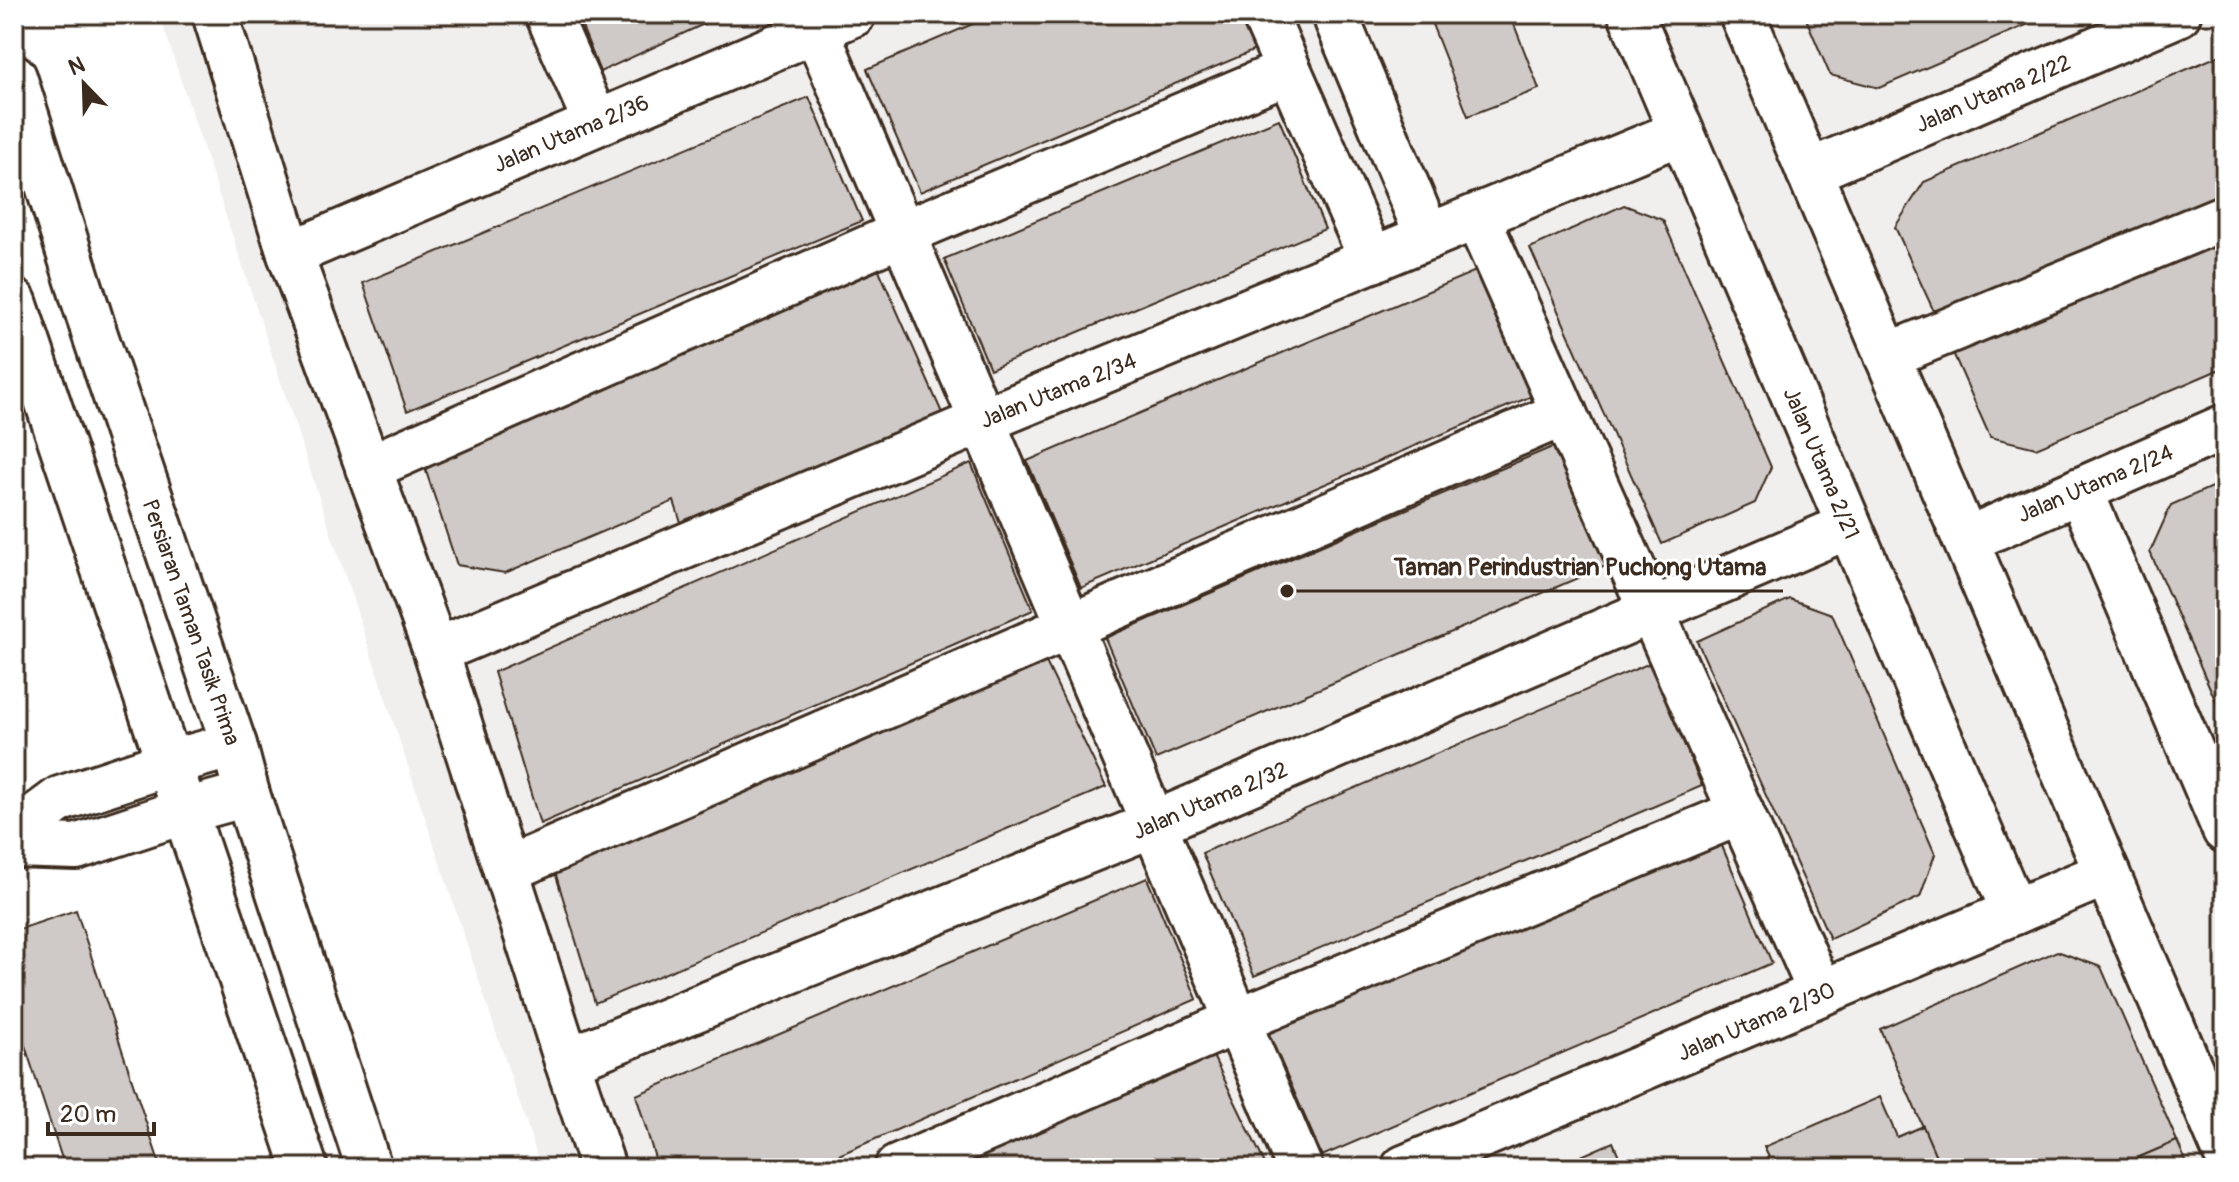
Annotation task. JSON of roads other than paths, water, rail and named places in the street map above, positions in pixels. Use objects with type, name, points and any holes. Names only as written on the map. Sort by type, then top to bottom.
[{"type":"street","points":[[215,14],[290,254],[436,651],[603,1168]]},
{"type":"street","points":[[548,14],[596,123]]},
{"type":"street","points":[[1264,14],[1372,260]]},
{"type":"street","name":"Jalan Utama 2/21","points":[[1631,14],[2014,912]]},
{"type":"street","points":[[1742,14],[2225,1151]]},
{"type":"street","name":"Jalan Utama 2/22","points":[[1809,172],[2178,14]]},
{"type":"street","points":[[1337,20],[1428,237]]},
{"type":"street","points":[[814,24],[1300,1168]]},
{"type":"street","name":"Jalan Utama 2/36","points":[[290,254],[596,123],[814,24]]},
{"type":"street","points":[[368,468],[903,233],[1288,71]]},
{"type":"street","name":"Persiaran Taman Tasik Prima","points":[[14,77],[95,335],[234,745],[247,794],[369,1168]]},
{"type":"street","name":"Jalan Utama 2/34","points":[[436,651],[1681,132]]},
{"type":"street","points":[[1477,217],[1821,993]]},
{"type":"street","points":[[1887,356],[2225,217]]},
{"type":"street","points":[[14,302],[305,1168]]},
{"type":"street","points":[[506,870],[1564,413]]},
{"type":"street","name":"Jalan Utama 2/24","points":[[1966,540],[2225,427]]},
{"type":"street","points":[[2080,490],[2225,830]]},
{"type":"street","name":"Jalan Utama 2/32","points":[[567,1061],[1154,824],[1849,526]]},
{"type":"street","points":[[14,833],[60,799],[234,745]]},
{"type":"street","points":[[14,845],[76,847],[247,794]]},
{"type":"street","points":[[897,1168],[1237,1021],[1741,812]]},
{"type":"street","name":"Jalan Utama 2/30","points":[[1404,1168],[2107,873]]},
{"type":"place","name":"Taman Perindustrian Puchong Utama","points":[[1287,591]]}]
